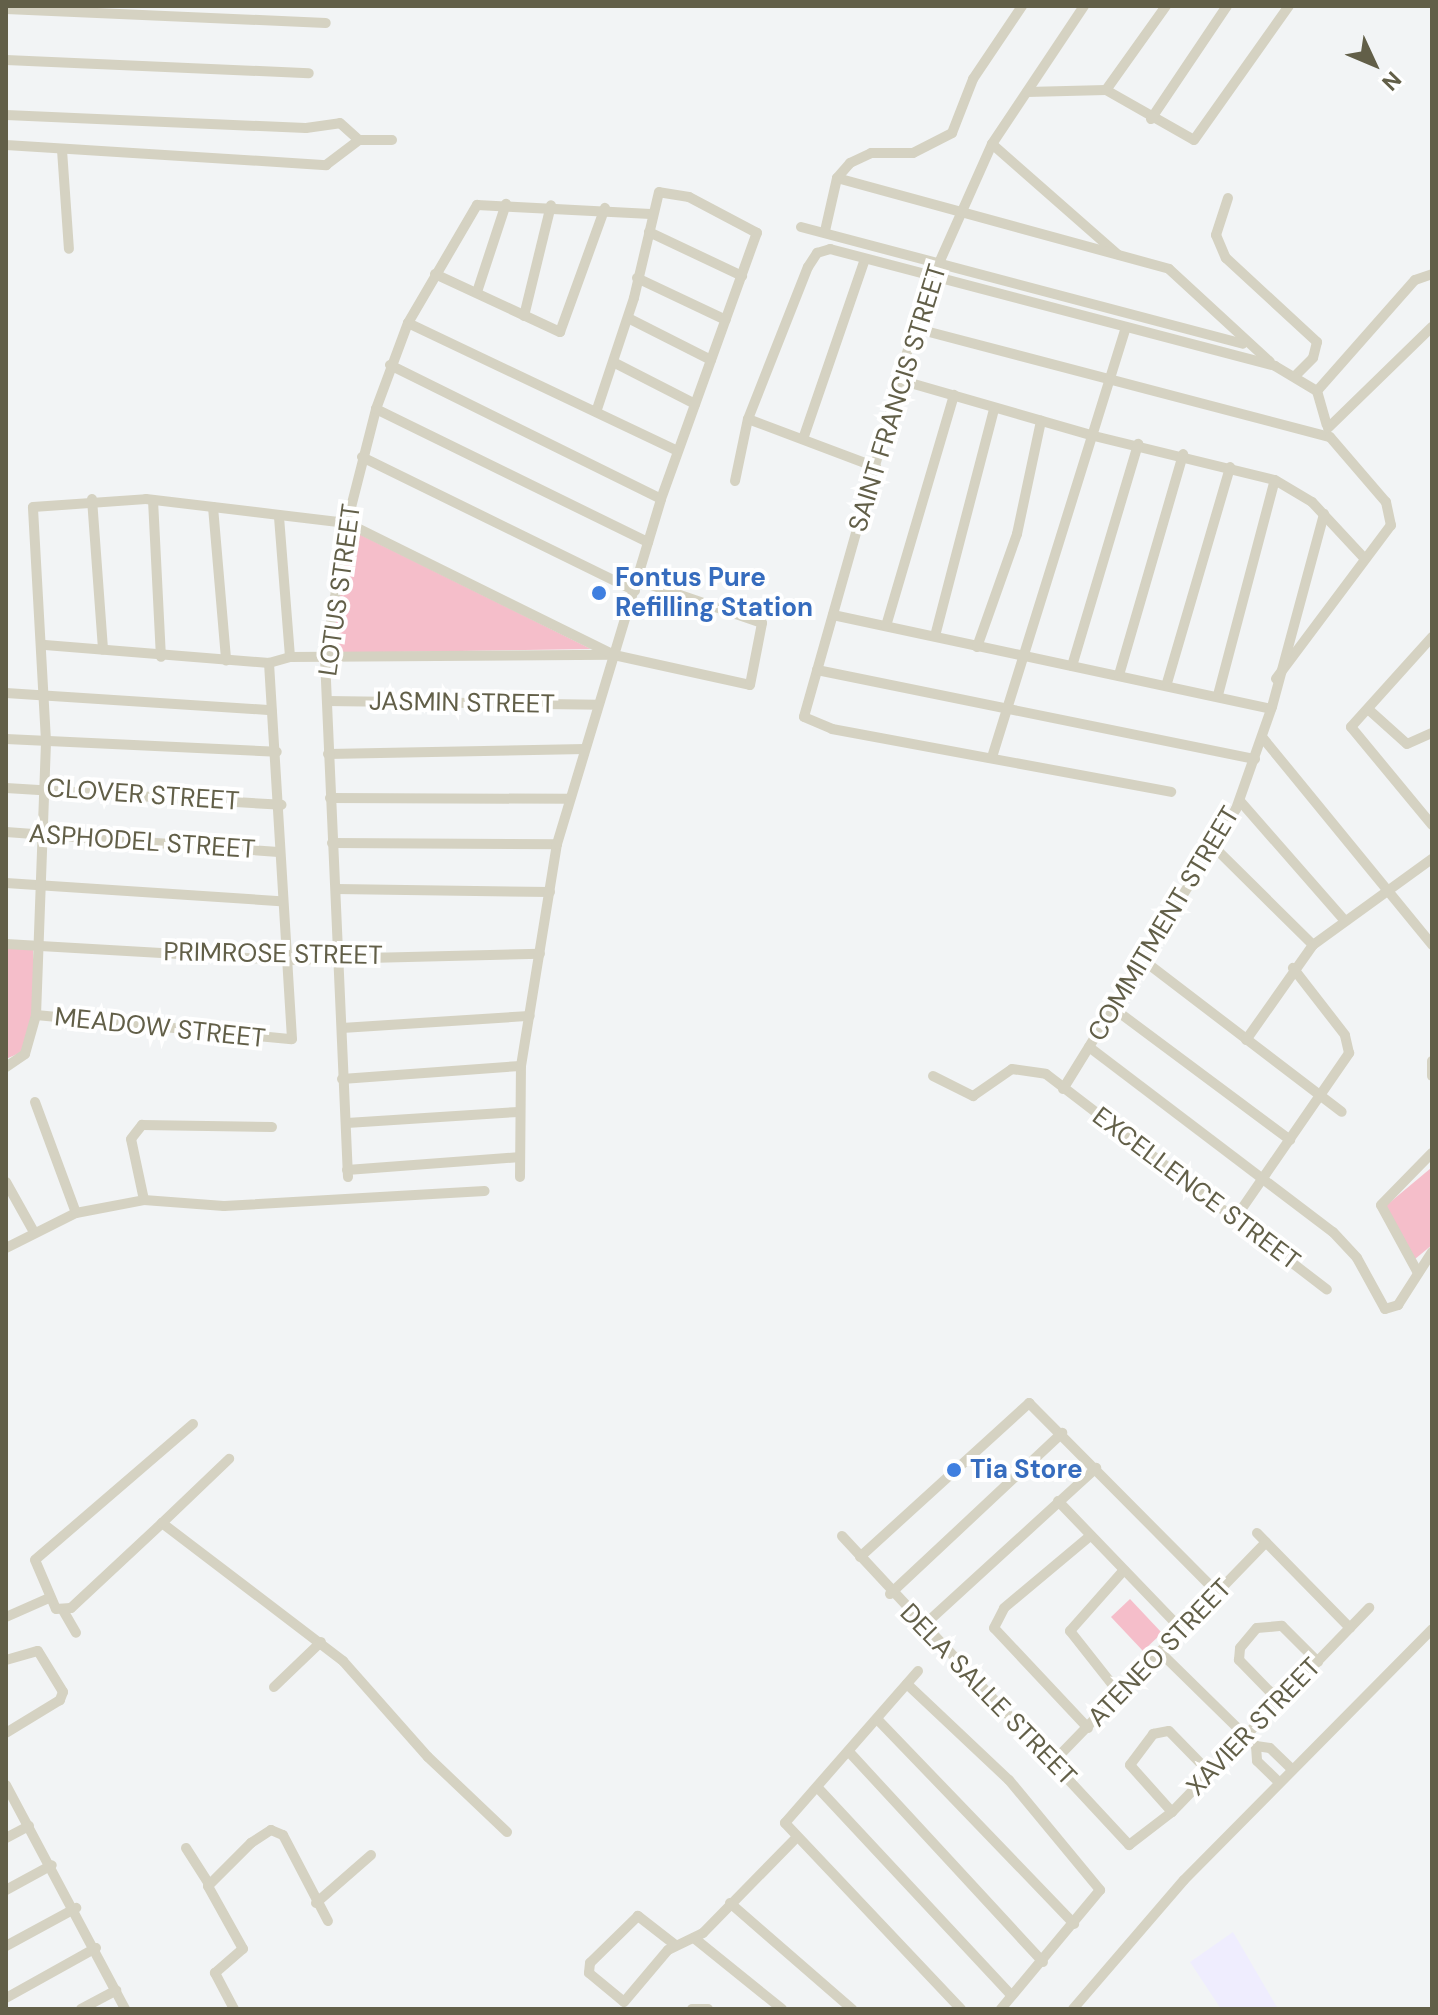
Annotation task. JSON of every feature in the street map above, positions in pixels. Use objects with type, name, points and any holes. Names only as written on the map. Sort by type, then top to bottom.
[{"type":"street","points":[[825,231],[837,178],[871,153],[913,153],[952,133],[973,79],[1022,6]]},
{"type":"street","name":"SAINT FRANCIS STREET","points":[[993,754],[811,722],[804,707],[914,328],[934,275],[992,144],[1084,6]]},
{"type":"street","points":[[1149,30],[1154,6]]},
{"type":"street","points":[[1106,90],[1166,6]]},
{"type":"street","points":[[1151,119],[1227,6]]},
{"type":"street","points":[[1027,92],[1106,90],[1190,140],[1206,131],[1289,6]]},
{"type":"street","points":[[6,9],[326,23]]},
{"type":"street","points":[[6,60],[309,73]]},
{"type":"street","points":[[6,115],[295,127],[340,123],[359,140]]},
{"type":"street","points":[[6,145],[326,165],[359,140],[392,140]]},
{"type":"street","points":[[992,144],[1120,257]]},
{"type":"street","points":[[62,150],[69,249]]},
{"type":"street","points":[[837,178],[1169,269],[1245,344],[1317,391],[1330,437],[1393,514],[1276,679]]},
{"type":"street","points":[[520,1177],[521,1066],[557,844],[661,499],[757,233],[667,190],[659,192],[651,214],[628,318],[596,412]]},
{"type":"street","points":[[1228,198],[1216,235],[1226,258],[1317,342],[1313,358],[1295,376]]},
{"type":"street","points":[[477,292],[506,204]]},
{"type":"street","name":"LOTUS STREET","points":[[518,1157],[347,1174],[325,658],[347,523],[362,457],[390,365],[408,323],[477,205],[551,205],[651,214]]},
{"type":"street","points":[[524,316],[551,205]]},
{"type":"street","points":[[435,274],[554,332],[565,328],[605,208]]},
{"type":"street","points":[[801,227],[1245,344]]},
{"type":"street","points":[[649,232],[742,276]]},
{"type":"street","points":[[735,481],[748,419],[812,259],[830,249],[1275,366]]},
{"type":"street","points":[[803,439],[865,259]]},
{"type":"street","points":[[1317,391],[1415,280],[1432,274]]},
{"type":"street","points":[[637,278],[726,320]]},
{"type":"street","points":[[628,318],[711,360]]},
{"type":"street","points":[[408,323],[677,451]]},
{"type":"street","points":[[1327,425],[1432,327]]},
{"type":"street","points":[[914,328],[1330,437]]},
{"type":"street","points":[[1125,329],[993,754],[1171,792]]},
{"type":"street","points":[[615,363],[695,404]]},
{"type":"street","points":[[390,365],[661,499]]},
{"type":"street","points":[[900,380],[994,410],[1090,435],[1183,454],[1275,480],[1324,514],[1364,558]]},
{"type":"street","points":[[886,626],[954,395]]},
{"type":"street","points":[[376,409],[648,542]]},
{"type":"street","points":[[935,636],[994,410]]},
{"type":"street","points":[[748,419],[876,467]]},
{"type":"street","points":[[977,647],[1017,534],[1041,421]]},
{"type":"street","points":[[1072,666],[1138,444]]},
{"type":"street","points":[[1119,675],[1183,454]]},
{"type":"street","points":[[6,1067],[25,1054],[36,1015],[35,944],[46,788],[45,645],[30,515],[40,502],[153,500],[347,523],[614,655],[742,688],[752,681],[762,623],[637,586],[362,457]]},
{"type":"street","points":[[1167,683],[1230,467]]},
{"type":"street","points":[[1218,695],[1275,480]]},
{"type":"street","points":[[92,499],[103,650]]},
{"type":"street","points":[[153,500],[161,657]]},
{"type":"street","points":[[213,507],[226,660]]},
{"type":"street","name":"COMMITMENT STREET","points":[[1063,1089],[1215,848],[1240,801],[1271,709],[1276,679],[1324,514]]},
{"type":"street","points":[[279,517],[290,657]]},
{"type":"street","points":[[833,615],[1025,657],[1167,683],[1271,709]]},
{"type":"street","points":[[1432,637],[1353,723],[1352,732],[1432,825]]},
{"type":"street","points":[[45,645],[161,657],[269,663],[290,657],[614,655]]},
{"type":"street","points":[[269,663],[281,805],[278,852],[286,960]]},
{"type":"street","points":[[817,670],[1255,759]]},
{"type":"street","points":[[6,693],[45,693],[271,710]]},
{"type":"street","name":"JASMIN STREET","points":[[327,701],[598,705]]},
{"type":"street","points":[[1368,709],[1412,746],[1432,733]]},
{"type":"street","points":[[1262,737],[1432,945]]},
{"type":"street","points":[[6,739],[277,752]]},
{"type":"street","points":[[328,754],[585,749]]},
{"type":"street","name":"CLOVER STREET","points":[[6,788],[46,788],[281,805]]},
{"type":"street","points":[[330,798],[570,799]]},
{"type":"street","points":[[1240,801],[1345,921]]},
{"type":"street","name":"ASPHODEL STREET","points":[[6,832],[278,852]]},
{"type":"street","points":[[332,843],[557,844]]},
{"type":"street","points":[[1215,848],[1313,945]]},
{"type":"street","points":[[1246,1040],[1293,968],[1313,945],[1432,859]]},
{"type":"street","points":[[6,883],[280,901]]},
{"type":"street","points":[[336,889],[550,892]]},
{"type":"street","name":"PRIMROSE STREET","points":[[6,944],[286,960],[540,954]]},
{"type":"street","name":"MEADOW STREET","points":[[36,1015],[285,1041],[293,1035],[286,960]]},
{"type":"street","points":[[1143,960],[1342,1112]]},
{"type":"street","points":[[1234,1220],[1321,1096],[1350,1046],[1293,968]]},
{"type":"street","points":[[1113,1008],[1290,1140]]},
{"type":"street","points":[[342,1028],[530,1016]]},
{"type":"street","points":[[1089,1047],[1343,1241],[1385,1309],[1398,1305],[1432,1252]]},
{"type":"street","points":[[1432,1061],[1432,1076]]},
{"type":"street","points":[[342,1079],[521,1066]]},
{"type":"street","name":"EXCELLENCE STREET","points":[[933,1076],[973,1096],[993,1076],[1028,1067],[1063,1089],[1327,1290]]},
{"type":"street","points":[[35,1102],[76,1213]]},
{"type":"street","points":[[347,1123],[519,1112]]},
{"type":"street","points":[[144,1200],[131,1139],[142,1125],[272,1127]]},
{"type":"street","points":[[1418,1273],[1381,1205],[1430,1158]]},
{"type":"street","points":[[6,1182],[34,1232]]},
{"type":"street","points":[[6,1248],[76,1213],[144,1200],[224,1206],[485,1191]]},
{"type":"street","points":[[860,1557],[1022,1405],[1035,1406],[1219,1594]]},
{"type":"street","points":[[76,1633],[64,1612],[49,1598],[34,1565],[38,1556],[193,1424]]},
{"type":"street","points":[[890,1594],[1062,1433]]},
{"type":"street","points":[[64,1612],[229,1459]]},
{"type":"street","points":[[922,1627],[1096,1468]]},
{"type":"street","points":[[1058,1501],[1184,1632]]},
{"type":"street","points":[[162,1523],[321,1642],[507,1832]]},
{"type":"street","points":[[1257,1533],[1350,1628]]},
{"type":"street","name":"DELA SALLE STREET","points":[[842,1536],[890,1594],[1129,1845],[1138,1844]]},
{"type":"street","points":[[1088,1728],[994,1628],[1004,1608],[1090,1536]]},
{"type":"street","name":"ATENEO STREET","points":[[1053,1762],[1119,1693],[1163,1655],[1266,1542]]},
{"type":"street","points":[[1119,1693],[1070,1631],[1124,1570]]},
{"type":"street","points":[[6,1617],[49,1598]]},
{"type":"street","name":"XAVIER STREET","points":[[1138,1844],[1247,1738],[1369,1608]]},
{"type":"street","points":[[1280,1702],[1239,1660],[1257,1628],[1282,1626],[1318,1662]]},
{"type":"street","points":[[1073,2009],[1279,1782],[1432,1629]]},
{"type":"street","points":[[274,1687],[321,1642]]},
{"type":"street","points":[[6,1660],[32,1651],[42,1654],[63,1696],[6,1733]]},
{"type":"street","points":[[1163,1655],[1256,1746],[1270,1748],[1292,1769]]},
{"type":"street","points":[[918,1671],[851,1754],[785,1819],[797,1837],[961,2009]]},
{"type":"street","points":[[907,1684],[982,1751],[1096,1881],[1097,1899],[1001,2009]]},
{"type":"street","points":[[878,1720],[1074,1924]]},
{"type":"street","points":[[1172,1812],[1130,1765],[1153,1734],[1169,1731],[1209,1772]]},
{"type":"street","points":[[1256,1746],[1257,1761],[1279,1782]]},
{"type":"street","points":[[851,1754],[1043,1962]]},
{"type":"street","points":[[6,1785],[76,1908],[125,2009]]},
{"type":"street","points":[[818,1788],[1012,1996]]},
{"type":"street","points":[[6,1838],[29,1826]]},
{"type":"street","points":[[209,1884],[264,1832],[276,1830],[290,1845],[316,1903],[328,1921]]},
{"type":"street","points":[[674,1944],[638,1916],[590,1963],[589,1973],[627,2006],[674,1944],[694,1938],[797,1837]]},
{"type":"street","points":[[186,1848],[243,1949],[215,1973],[216,1985],[234,2009]]},
{"type":"street","points":[[316,1903],[371,1855]]},
{"type":"street","points":[[6,1890],[52,1865]]},
{"type":"street","points":[[730,1903],[852,2009]]},
{"type":"street","points":[[6,1946],[76,1908]]},
{"type":"street","points":[[694,1938],[782,2009]]},
{"type":"street","points":[[6,1998],[96,1948]]},
{"type":"street","points":[[81,2009],[116,1990]]},
{"type":"street","points":[[692,2009],[708,2009]]},
{"type":"shaded area","points":[[351,530],[591,649],[330,653]]},
{"type":"shaded area","points":[[33,947],[34,1027],[24,1051],[6,1059],[6,948]]},
{"type":"shaded area","points":[[1431,1168],[1432,1245],[1415,1259],[1382,1209]]},
{"type":"shaded area","points":[[1130,1599],[1162,1633],[1143,1651],[1111,1617]]},
{"type":"shaded area","points":[[1233,1932],[1278,2009],[1221,2009],[1190,1962]]},
{"type":"place","name":"Fontus Pure Refilling Station","points":[[599,593]]},
{"type":"place","name":"Tia Store","points":[[954,1470]]}]
